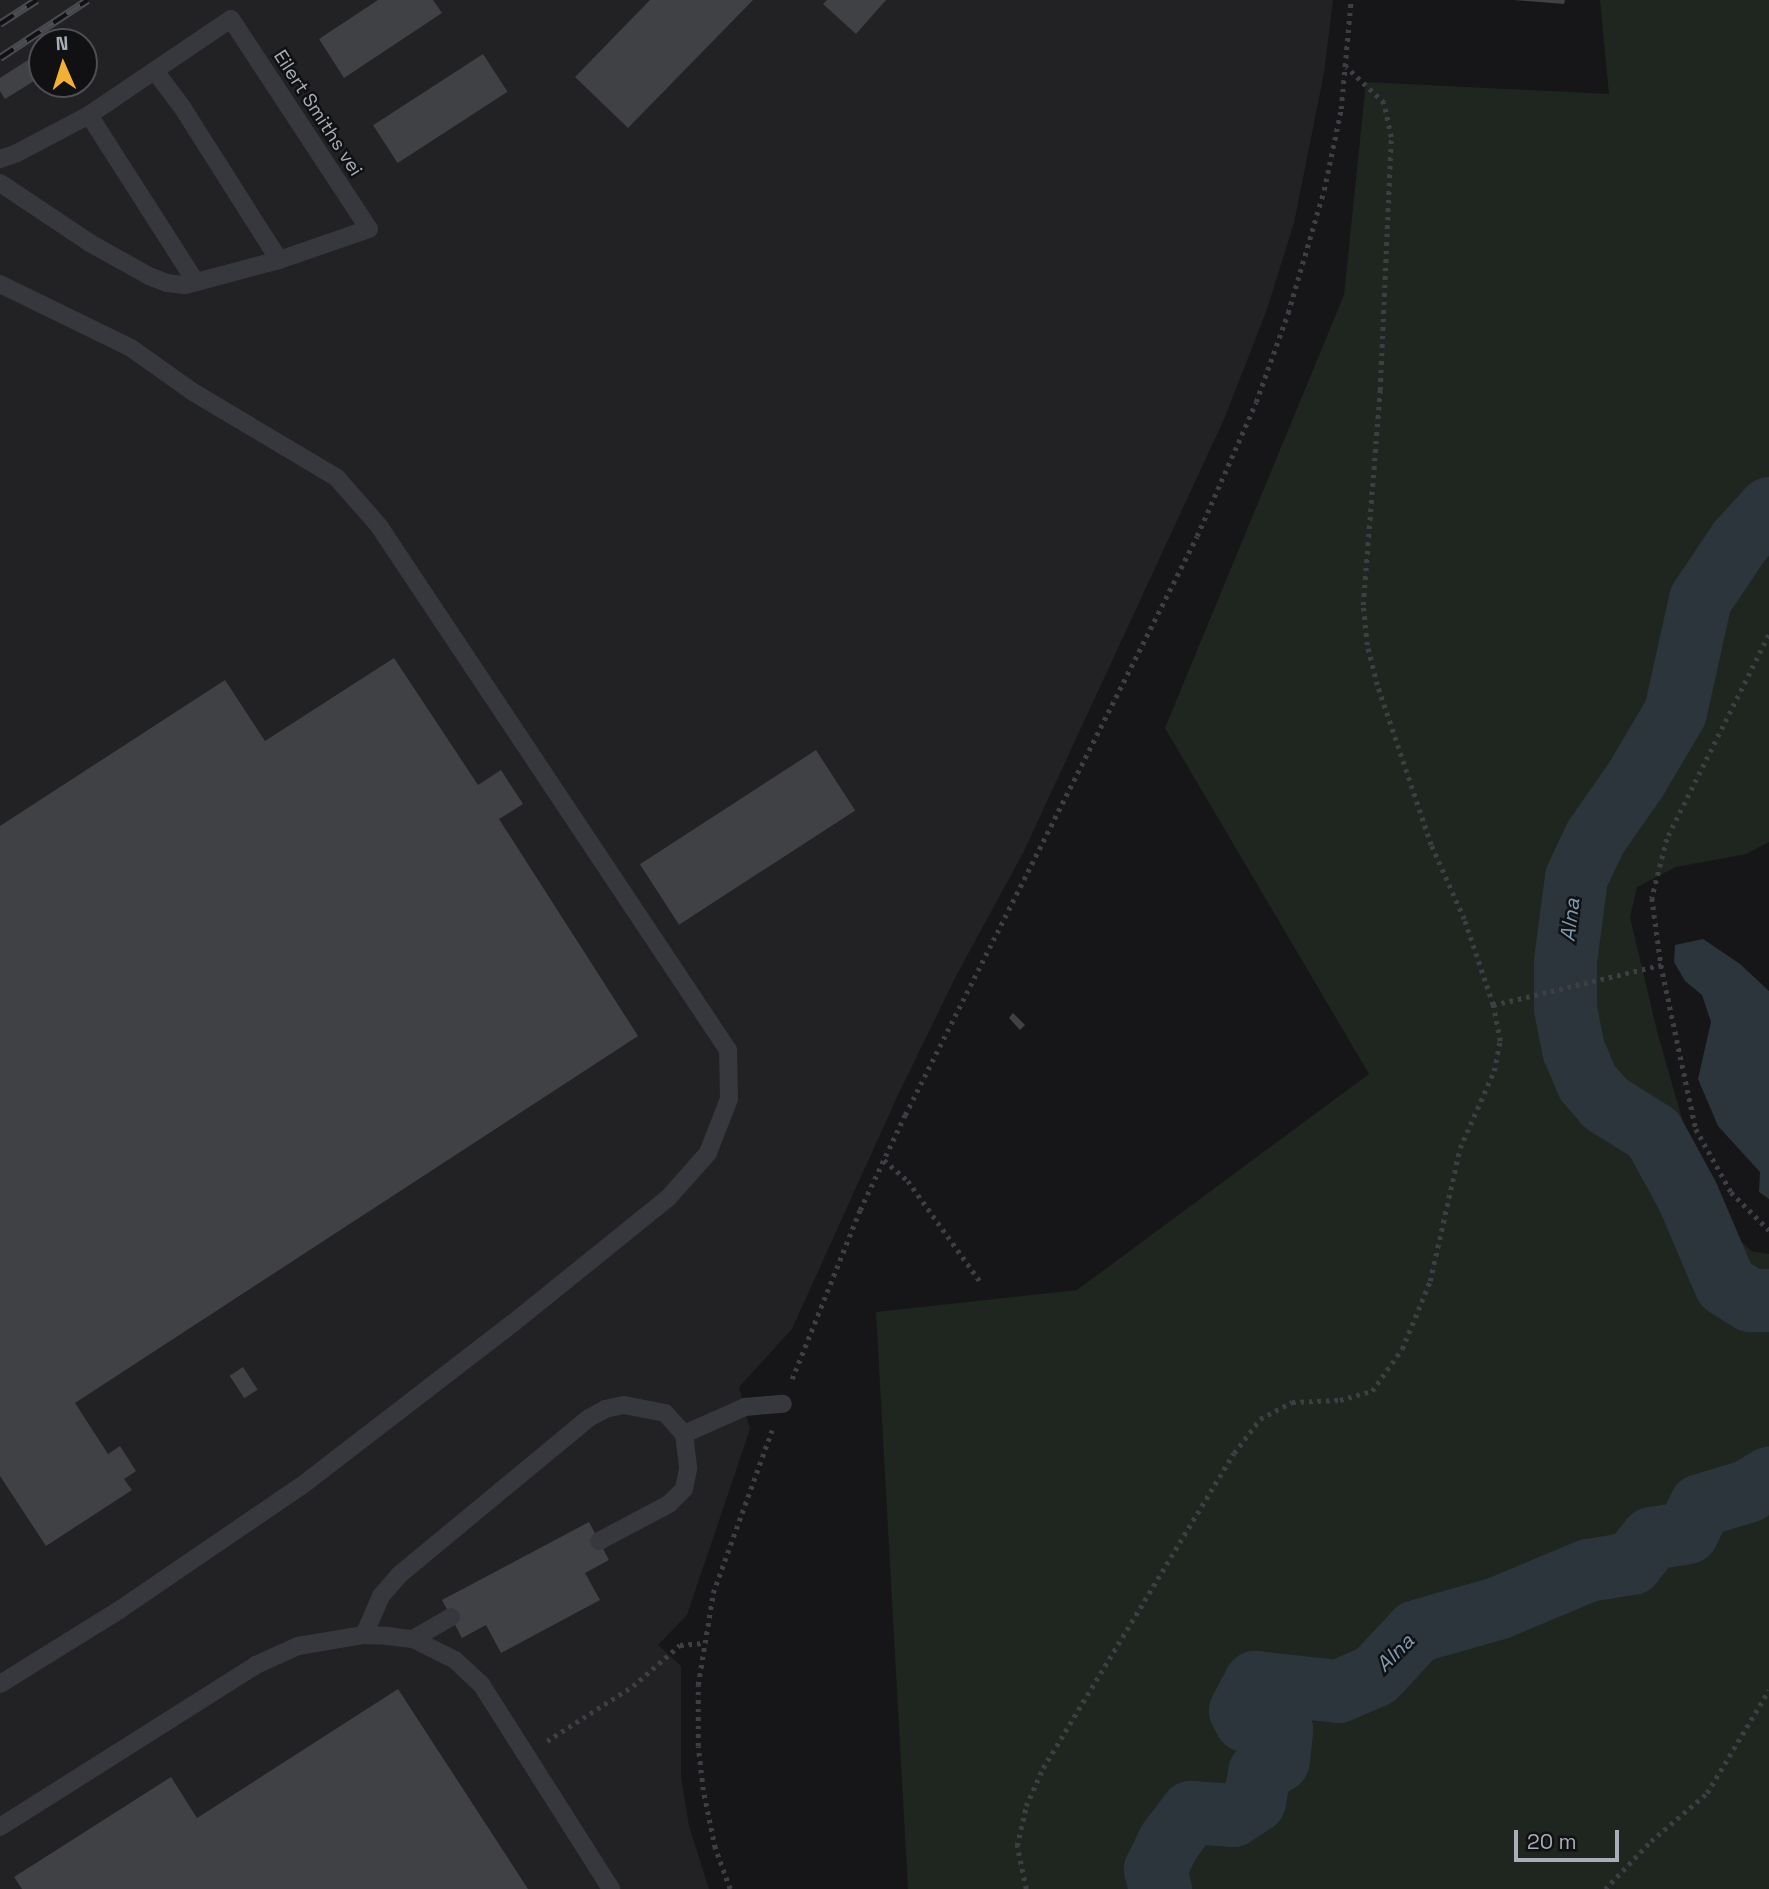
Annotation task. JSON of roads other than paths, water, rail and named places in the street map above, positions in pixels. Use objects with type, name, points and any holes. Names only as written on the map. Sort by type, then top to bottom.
[{"type":"lane","name":"Eilert Smiths vei","points":[[0,159],[17,153],[89,115],[231,19],[369,229],[279,260],[196,282],[176,284],[149,276],[90,243],[0,183]]},
{"type":"lane","points":[[155,71],[182,107],[279,260]]},
{"type":"lane","points":[[89,115],[196,282]]},
{"type":"lane","points":[[0,284],[131,348],[193,392],[337,478],[379,526],[728,1051],[729,1087],[729,1099],[708,1153],[668,1198],[513,1323],[301,1486],[121,1609],[0,1684]]},
{"type":"lane","points":[[684,1434],[746,1407],[783,1404]]},
{"type":"lane","points":[[364,1635],[381,1596],[399,1575],[589,1418],[605,1409],[624,1405],[665,1413],[684,1434],[688,1469],[684,1489],[669,1504],[599,1541]]},
{"type":"lane","points":[[413,1639],[451,1617]]},
{"type":"lane","points":[[0,1827],[256,1665],[298,1646],[364,1635],[413,1639],[456,1660],[481,1684],[524,1756],[611,1889]]},
{"type":"waterway","name":"Alna","points":[[1769,508],[1739,541],[1700,599],[1675,712],[1636,778],[1595,837],[1576,877],[1565,961],[1565,1008],[1573,1049],[1587,1082],[1605,1103],[1653,1133],[1687,1195],[1725,1284],[1750,1300],[1769,1300]]},
{"type":"waterway","name":"Alna","points":[[1160,1889],[1155,1869],[1168,1842],[1191,1812],[1233,1815],[1254,1801],[1259,1772],[1278,1760],[1281,1729],[1245,1720],[1240,1710],[1255,1682],[1338,1691],[1375,1675],[1416,1631],[1497,1608],[1588,1570],[1631,1563],[1651,1538],[1687,1532],[1700,1505],[1747,1491],[1769,1478]]},
{"type":"railway","points":[[0,24],[37,0]]},
{"type":"railway","points":[[0,58],[88,0]]}]
